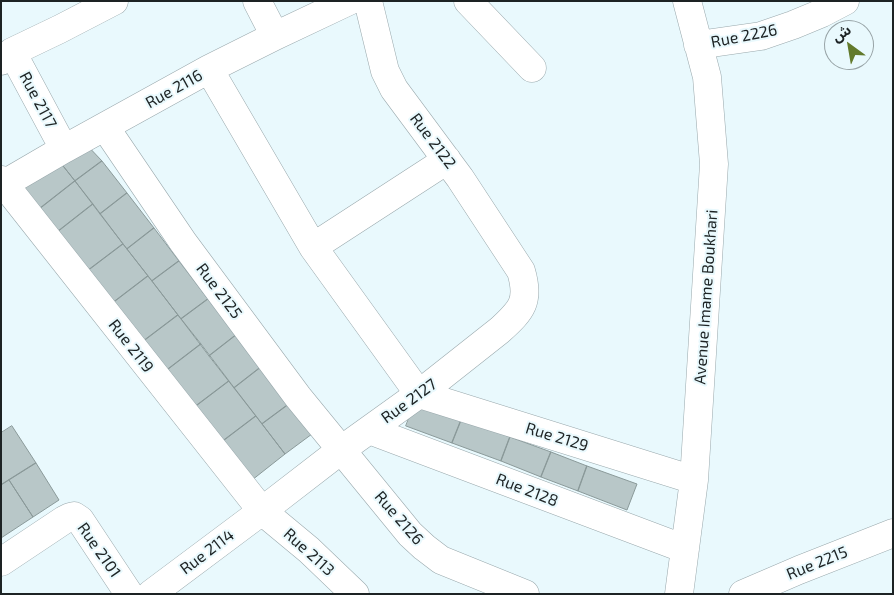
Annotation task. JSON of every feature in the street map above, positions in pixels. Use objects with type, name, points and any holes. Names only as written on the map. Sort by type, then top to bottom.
[{"type":"street","points":[[7,57],[114,1]]},
{"type":"street","points":[[257,1],[275,36]]},
{"type":"street","name":"Rue 2116","points":[[3,182],[209,69],[349,1]]},
{"type":"street","name":"Rue 2122","points":[[368,1],[385,71],[394,89],[460,178],[521,271]]},
{"type":"street","points":[[468,1],[532,68]]},
{"type":"street","name":"Avenue Imame Boukhari","points":[[679,594],[694,480],[714,164],[707,78],[687,1]]},
{"type":"street","name":"Rue 2226","points":[[698,45],[761,36],[822,13],[845,1]]},
{"type":"street","name":"Rue 2117","points":[[7,57],[64,149]]},
{"type":"street","points":[[209,69],[313,247],[420,394]]},
{"type":"street","name":"Rue 2125","points":[[106,127],[182,242],[298,397],[341,450]]},
{"type":"street","points":[[313,247],[447,160]]},
{"type":"street","name":"Rue 2119","points":[[3,182],[262,511]]},
{"type":"street","name":"Rue 2127","points":[[262,511],[341,450],[420,394],[513,319],[526,296],[521,271]]},
{"type":"street","name":"Rue 2129","points":[[420,394],[694,480]]},
{"type":"street","name":"Rue 2128","points":[[369,430],[685,549]]},
{"type":"street","name":"Rue 2126","points":[[341,450],[410,534],[424,548],[441,560],[524,594]]},
{"type":"street","name":"Rue 2114","points":[[151,594],[262,511]]},
{"type":"street","name":"Rue 2113","points":[[262,511],[309,550],[355,594]]},
{"type":"street","name":"Rue 2101","points":[[1,562],[64,520],[74,516],[80,520],[129,594]]},
{"type":"street","name":"Rue 2215","points":[[743,594],[893,533]]},
{"type":"building","points":[[84,142],[102,161],[75,181],[56,157]]},
{"type":"building","points":[[56,157],[75,181],[38,210],[16,182]]},
{"type":"building","points":[[102,161],[127,193],[100,214],[75,181]]},
{"type":"building","points":[[75,181],[93,204],[56,233],[38,210]]},
{"type":"building","points":[[127,193],[154,228],[127,249],[100,214]]},
{"type":"building","points":[[93,204],[123,244],[86,272],[56,233]]},
{"type":"building","points":[[154,228],[179,261],[152,281],[127,249]]},
{"type":"building","points":[[123,244],[148,276],[110,305],[86,272]]},
{"type":"building","points":[[179,261],[208,299],[181,319],[152,281]]},
{"type":"building","points":[[148,276],[178,315],[141,343],[110,305]]},
{"type":"building","points":[[208,299],[236,335],[209,356],[181,319]]},
{"type":"building","points":[[178,315],[201,344],[167,370],[141,343]]},
{"type":"building","points":[[236,335],[261,367],[234,388],[209,356]]},
{"type":"building","points":[[201,344],[229,381],[196,406],[167,370]]},
{"type":"building","points":[[261,367],[289,404],[262,424],[234,388]]},
{"type":"building","points":[[229,381],[256,416],[223,441],[196,406]]},
{"type":"building","points":[[416,401],[462,418],[452,443],[406,426]]},
{"type":"building","points":[[289,404],[312,434],[285,454],[262,424]]},
{"type":"building","points":[[256,416],[285,454],[252,480],[223,441]]},
{"type":"building","points":[[462,418],[510,437],[501,461],[452,443]]},
{"type":"building","points":[[12,426],[36,463],[1,485],[1,433]]},
{"type":"building","points":[[510,437],[551,452],[541,477],[501,461]]},
{"type":"building","points":[[551,452],[587,466],[578,491],[541,477]]},
{"type":"building","points":[[36,463],[59,500],[33,517],[9,480]]},
{"type":"building","points":[[587,466],[637,484],[627,510],[578,491]]},
{"type":"building","points":[[9,480],[33,517],[1,538],[1,485]]}]
